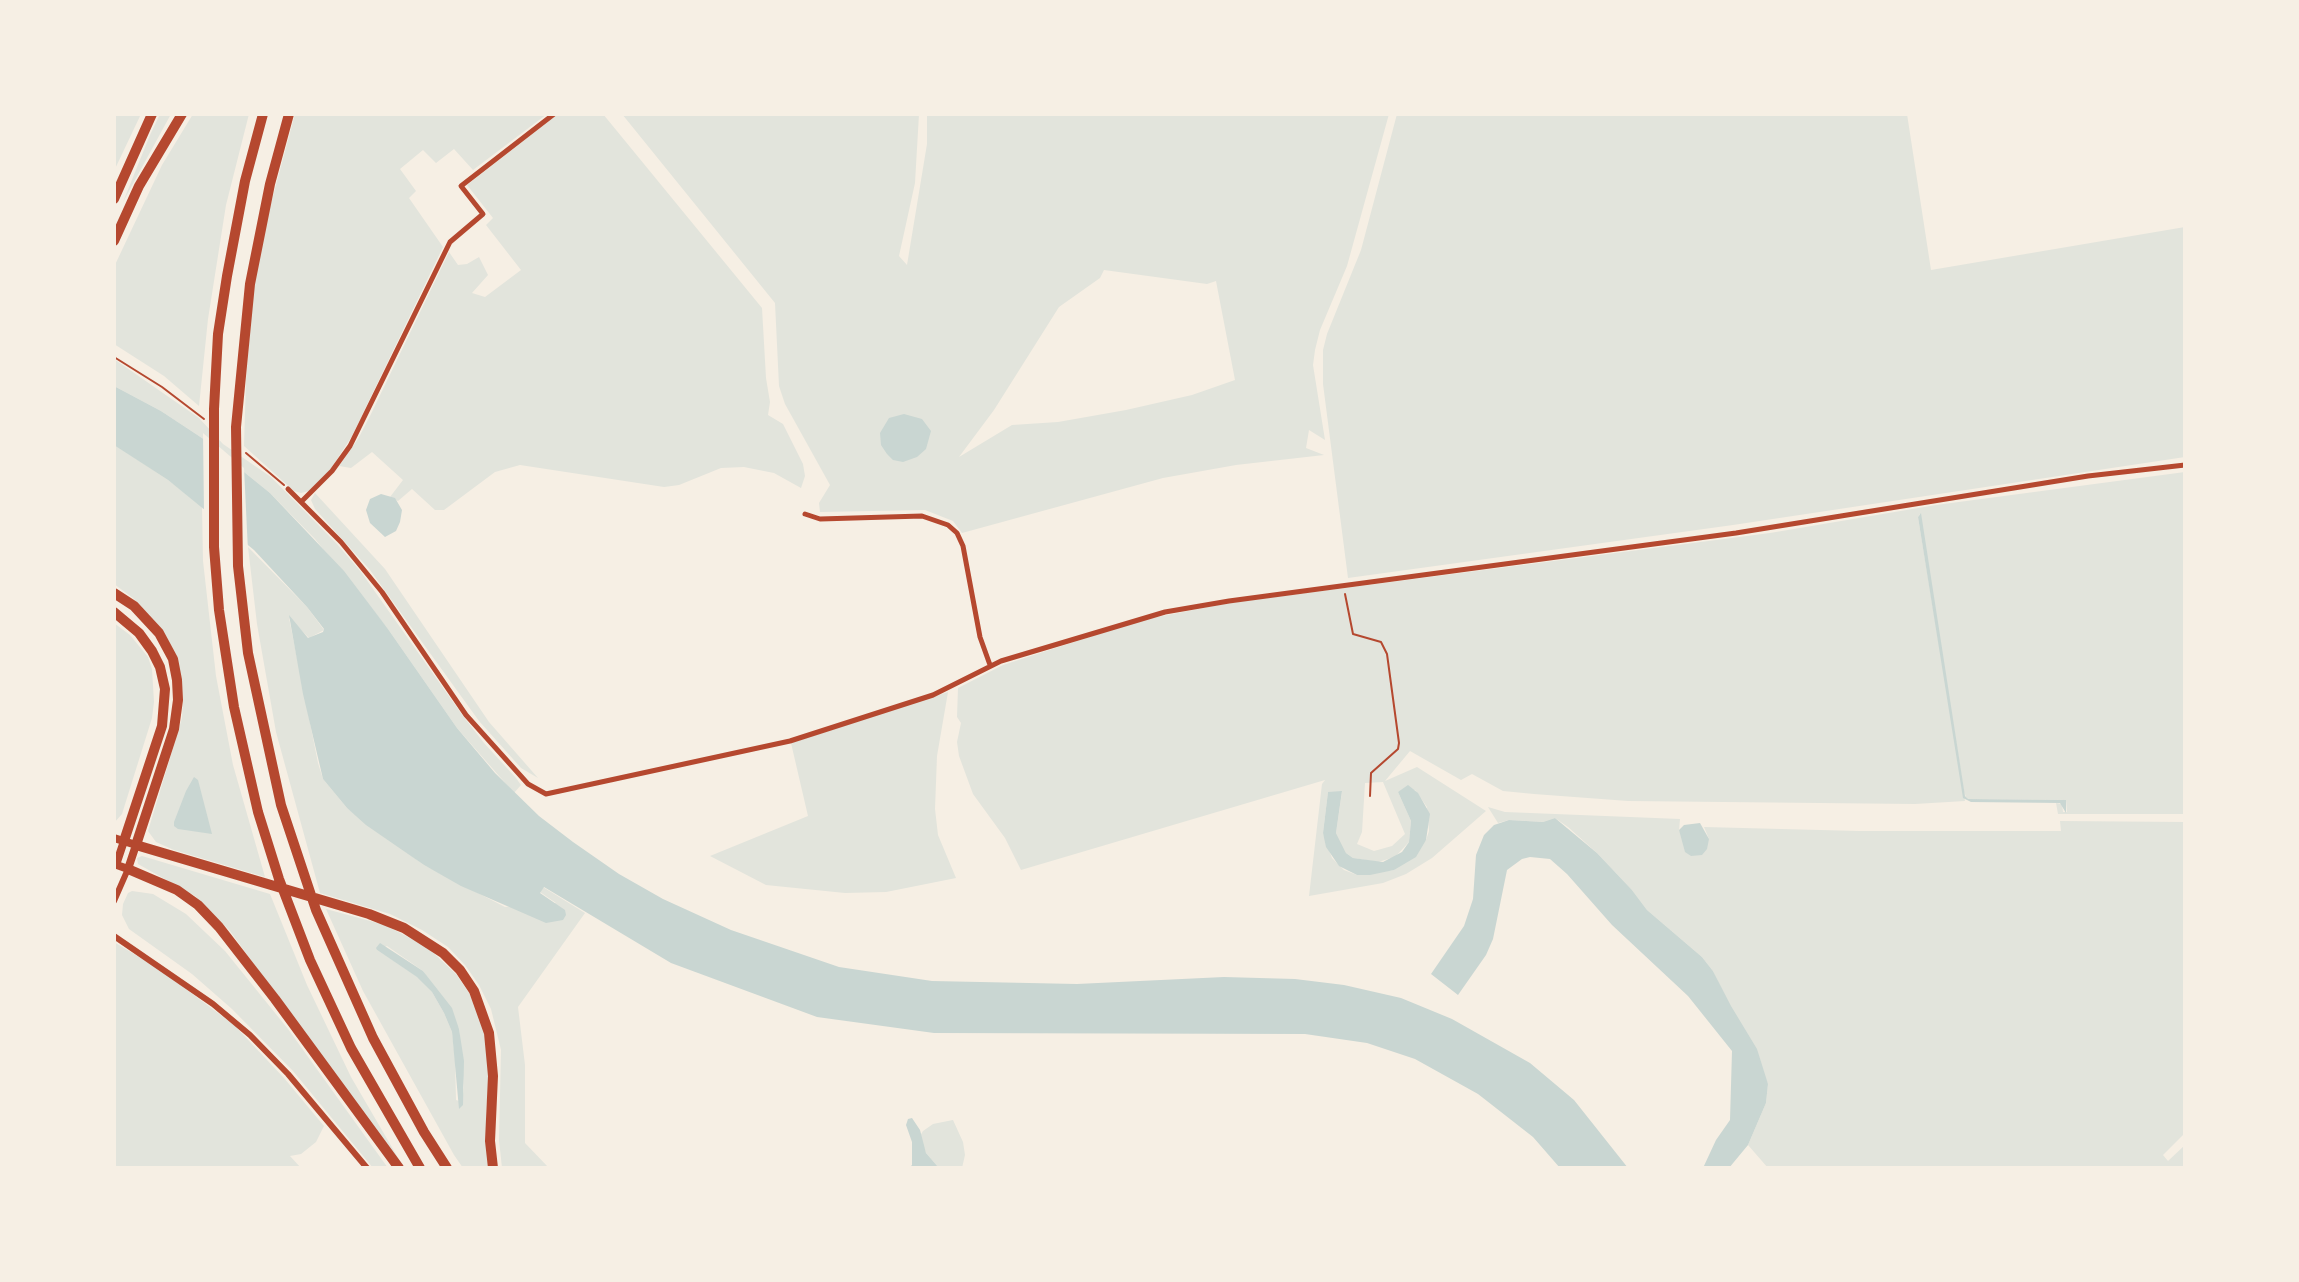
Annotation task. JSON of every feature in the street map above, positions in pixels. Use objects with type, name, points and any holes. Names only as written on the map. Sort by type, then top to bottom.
[{"type":"highway","points":[[114,199],[152,114]]},
{"type":"highway","points":[[114,241],[139,186],[182,114]]},
{"type":"highway","points":[[263,114],[245,181],[218,334],[214,409],[214,547],[219,610],[239,734],[258,812],[279,879],[310,960],[351,1048],[420,1168]]},
{"type":"highway","points":[[289,114],[270,184],[250,284],[236,427],[238,566],[248,653],[262,729],[281,805],[307,887],[373,1038],[447,1168]]},
{"type":"highway","points":[[114,593],[134,606],[159,633],[173,659],[177,680],[174,729],[136,845],[369,914],[404,928],[443,953],[460,970],[474,991],[489,1033],[493,1076],[490,1141],[493,1168]]},
{"type":"highway","points":[[114,612],[139,633],[152,651],[163,678],[165,701],[162,726],[119,840]]},
{"type":"highway","points":[[128,869],[177,890],[198,905],[219,927],[399,1168]]},
{"type":"main road","points":[[119,840],[136,845],[128,869],[115,867],[119,840]]},
{"type":"street","points":[[302,501],[332,471],[350,446],[450,242],[483,214],[461,186],[554,114]]},
{"type":"street","points":[[288,489],[341,542],[382,592],[466,715],[528,784],[546,794],[790,741],[933,695],[990,665],[1165,612],[1736,533],[2088,476],[2185,465]]},
{"type":"street","points":[[805,514],[820,519],[922,516],[948,525],[957,533],[963,546],[980,637],[990,665]]},
{"type":"street","points":[[114,901],[128,869]]},
{"type":"street","points":[[114,936],[203,996],[250,1035],[288,1074],[367,1168]]},
{"type":"path","points":[[114,357],[162,387],[211,425]]},
{"type":"path","points":[[242,450],[288,489]]},
{"type":"path","points":[[1344,585],[1353,634],[1381,642],[1387,654],[1398,749],[1371,773],[1370,796]]},
{"type":"shaded area","points":[[114,114],[141,114],[114,171]]},
{"type":"shaded area","points":[[160,114],[171,114],[123,202],[150,135]]},
{"type":"shaded area","points":[[193,114],[249,114],[226,205],[208,319],[199,406],[164,376],[114,344],[114,267],[162,165]]},
{"type":"shaded area","points":[[295,114],[547,114],[473,170],[454,149],[436,163],[423,150],[400,169],[416,191],[409,198],[443,247],[352,436],[330,470],[309,491],[301,493],[294,491],[244,446],[254,283]]},
{"type":"shaded area","points":[[558,114],[603,114],[762,308],[770,402],[768,415],[783,424],[803,464],[805,476],[801,488],[774,473],[744,467],[721,468],[679,485],[664,487],[520,465],[495,472],[444,510],[435,510],[412,489],[398,501],[390,497],[403,480],[372,452],[351,468],[339,466],[370,416],[449,252],[458,265],[479,257],[488,275],[472,293],[485,297],[521,270],[486,225],[493,218],[467,185]]},
{"type":"shaded area","points":[[622,114],[919,114],[915,183],[899,256],[907,265],[927,144],[927,114],[1389,114],[1347,266],[1320,330],[1315,350],[1313,365],[1325,440],[1309,430],[1306,448],[1324,455],[1236,465],[1163,478],[962,533],[953,521],[925,510],[820,512],[819,503],[830,485],[785,404],[779,386],[775,303]],"holes":[[[1104,270],[1207,284],[1216,281],[1235,380],[1192,395],[1126,410],[1058,422],[1012,425],[959,457],[994,410],[1059,307],[1100,278]]]},
{"type":"shaded area","points":[[1397,114],[1907,114],[1931,270],[2185,227],[2185,457],[1733,525],[1348,578],[1323,384],[1323,350],[1361,250]]},
{"type":"shaded area","points":[[114,359],[199,418],[223,444],[271,477],[337,544],[361,572],[463,716],[521,785],[514,793],[457,728],[388,629],[315,539],[270,493],[202,438],[114,386]]},
{"type":"shaded area","points":[[114,386],[202,438],[270,493],[344,571],[457,728],[495,773],[539,816],[573,842],[619,874],[663,899],[731,930],[839,967],[932,981],[1077,984],[1224,977],[1295,979],[1344,985],[1401,998],[1452,1019],[1530,1063],[1574,1100],[1628,1168],[1560,1168],[1533,1137],[1478,1094],[1415,1059],[1367,1043],[1305,1034],[934,1033],[817,1017],[671,963],[544,887],[540,893],[565,910],[563,920],[546,923],[461,886],[366,825],[323,779],[289,615],[308,638],[324,629],[254,550],[168,480],[114,445]]},
{"type":"shaded area","points":[[904,414],[922,419],[931,431],[926,449],[917,457],[903,462],[893,460],[887,454],[881,445],[880,433],[889,418]]},
{"type":"shaded area","points":[[114,444],[202,506],[203,561],[216,676],[233,765],[265,877],[174,850],[156,842],[148,831],[182,718],[183,700],[171,646],[159,626],[133,598],[114,584]]},
{"type":"shaded area","points":[[2185,472],[2185,814],[2058,814],[2056,803],[2062,804],[2063,812],[2067,812],[2066,800],[1967,799],[1920,514],[1918,517],[1965,801],[1915,804],[1628,801],[1534,794],[1503,791],[1472,774],[1461,780],[1410,751],[1385,781],[1417,767],[1486,811],[1432,858],[1406,874],[1383,883],[1309,896],[1322,784],[1325,780],[1021,870],[1005,838],[973,794],[959,756],[957,742],[961,723],[957,717],[958,688],[1003,665],[1142,620],[1229,603],[1770,533],[1936,505]],"holes":[[[1383,782],[1405,834],[1392,846],[1374,851],[1357,844],[1362,832],[1365,783]],[[1415,790],[1427,807],[1429,831],[1426,840],[1394,870],[1357,875],[1344,870],[1332,858],[1323,833],[1328,792],[1342,792],[1336,833],[1346,853],[1353,858],[1378,862],[1395,857],[1409,842],[1411,821],[1398,792]]]},
{"type":"shaded area","points":[[315,493],[385,569],[489,722],[538,778],[521,768],[479,721],[370,570],[315,509],[311,500]]},
{"type":"shaded area","points":[[381,494],[395,498],[402,510],[396,531],[385,537],[370,523],[366,510],[370,499]]},
{"type":"shaded area","points":[[1921,513],[1965,796],[1968,799],[2066,800],[2066,813],[2060,803],[1971,802],[1963,798],[1918,517]]},
{"type":"shaded area","points":[[248,547],[307,607],[324,630],[309,638],[289,618],[318,763],[323,779],[347,808],[424,865],[505,907],[556,903],[540,892],[543,887],[585,913],[518,1007],[525,1065],[525,1143],[549,1168],[502,1168],[499,1140],[501,1050],[491,1009],[465,965],[448,947],[390,914],[320,893],[276,732],[257,624]]},
{"type":"shaded area","points":[[114,623],[130,635],[148,657],[154,702],[152,718],[122,814],[114,823]]},
{"type":"shaded area","points":[[948,692],[937,756],[935,809],[938,835],[956,878],[886,892],[845,893],[766,885],[710,856],[808,816],[791,743]]},
{"type":"shaded area","points":[[194,777],[198,780],[212,834],[174,826]]},
{"type":"shaded area","points":[[1408,785],[1418,793],[1430,814],[1426,840],[1416,857],[1394,870],[1370,875],[1357,875],[1339,866],[1326,847],[1323,833],[1328,792],[1342,791],[1336,833],[1346,853],[1353,858],[1383,862],[1402,852],[1409,842],[1411,821],[1398,792]]},
{"type":"shaded area","points":[[1488,807],[1505,812],[1680,819],[1679,831],[1709,839],[1704,827],[2061,831],[2060,821],[2185,822],[2185,1133],[2163,1155],[2168,1161],[2185,1145],[2185,1168],[1768,1168],[1748,1145],[1766,1103],[1768,1084],[1713,971],[1702,957],[1647,910],[1597,853],[1568,827],[1555,818],[1543,822],[1509,820],[1498,823]]},
{"type":"shaded area","points":[[1555,818],[1597,853],[1647,910],[1702,957],[1757,1049],[1768,1084],[1766,1103],[1748,1145],[1729,1168],[1703,1168],[1730,1120],[1732,1051],[1688,996],[1612,925],[1550,859],[1522,859],[1507,870],[1493,939],[1486,955],[1458,995],[1431,974],[1464,926],[1473,899],[1476,855],[1484,835],[1494,825],[1509,820],[1543,822]]},
{"type":"shaded area","points":[[1700,823],[1709,839],[1707,849],[1702,855],[1691,856],[1685,852],[1679,830],[1684,825]]},
{"type":"shaded area","points":[[142,856],[270,894],[307,985],[351,1077],[404,1168],[401,1168],[230,931],[195,896],[138,864],[137,858]]},
{"type":"shaded area","points":[[132,891],[153,894],[186,914],[225,951],[288,1029],[388,1168],[373,1168],[293,1071],[232,1009],[192,974],[129,929],[122,915],[123,904]]},
{"type":"shaded area","points":[[326,909],[385,925],[427,947],[456,974],[469,993],[485,1034],[489,1074],[486,1112],[489,1168],[463,1168],[363,991]],"holes":[[[387,946],[423,971],[459,1029],[464,1087],[462,1102],[456,1100],[452,1032],[444,1013],[432,992],[418,977],[377,950]]]},
{"type":"shaded area","points":[[114,942],[159,969],[234,1025],[324,1126],[316,1142],[301,1154],[290,1156],[301,1168],[114,1168]]},
{"type":"shaded area","points":[[380,943],[423,971],[452,1008],[464,1061],[463,1105],[459,1109],[452,1032],[444,1013],[432,992],[417,977],[377,950]]},
{"type":"shaded area","points":[[912,1118],[920,1130],[926,1153],[939,1168],[909,1168],[912,1165],[912,1142],[906,1125]]},
{"type":"shaded area","points":[[953,1120],[963,1142],[965,1155],[962,1168],[939,1168],[926,1153],[920,1136],[933,1124]]},
{"type":"pier","points":[[203,433],[244,468],[248,551],[204,513]]}]
